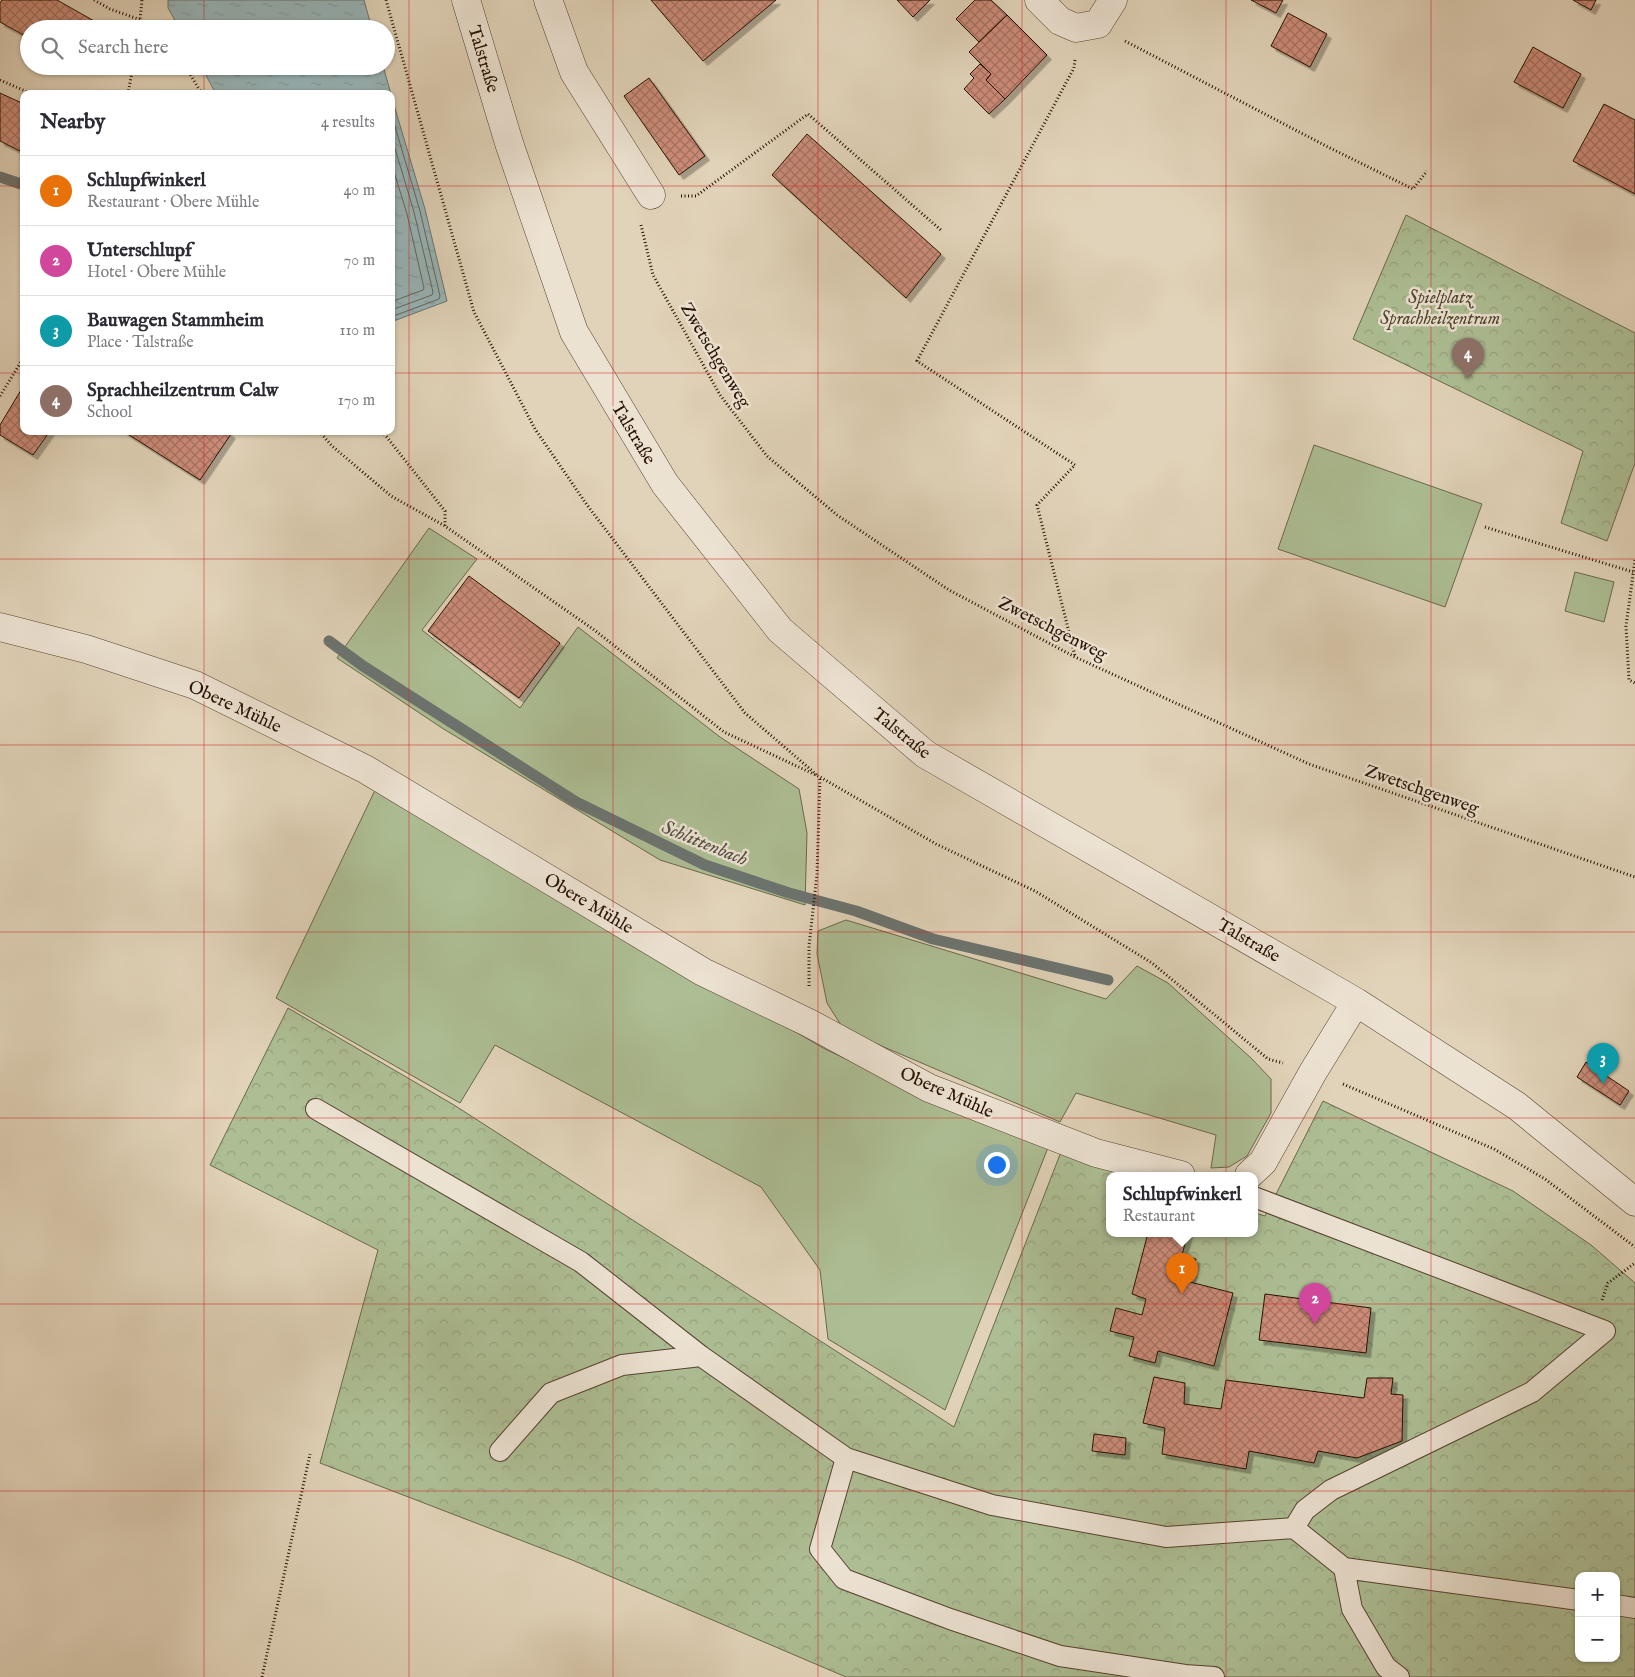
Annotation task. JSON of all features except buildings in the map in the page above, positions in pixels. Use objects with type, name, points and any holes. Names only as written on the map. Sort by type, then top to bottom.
[{"type":"street","name":"Talstraße","points":[[466,0],[509,142],[574,332],[665,484],[780,630],[925,754],[1356,1002],[1517,1106],[1635,1202]]},
{"type":"street","points":[[548,0],[574,72],[651,196]]},
{"type":"street","points":[[1039,0],[1060,21],[1087,26],[1112,0]]},
{"type":"street","name":"Obere Mühle","points":[[0,627],[86,649],[195,685],[365,769],[703,972],[809,1023],[929,1088],[1096,1153],[1169,1172]]},
{"type":"street","points":[[1252,1172],[1263,1162],[1313,1072],[1356,1002]]},
{"type":"lane","points":[[316,1109],[581,1262],[701,1356],[846,1458],[992,1505],[1166,1538],[1294,1528],[1344,1568],[1575,1599]]},
{"type":"lane","points":[[1258,1199],[1605,1331],[1532,1392],[1331,1490],[1305,1510],[1294,1528]]},
{"type":"lane","points":[[500,1451],[551,1394],[622,1365],[701,1356]]},
{"type":"lane","points":[[846,1458],[820,1549],[844,1579],[950,1619],[1060,1656],[1185,1675],[1214,1677]]},
{"type":"lane","points":[[1344,1568],[1352,1608],[1386,1667],[1399,1677]]},
{"type":"lane","points":[[1620,1606],[1635,1608]]},
{"type":"path","points":[[94,0],[110,9],[141,20],[142,0]]},
{"type":"path","points":[[386,0],[392,20]]},
{"type":"path","points":[[1075,656],[1036,505],[1075,465],[916,361],[1074,68],[1087,26],[1112,34],[1413,189],[1427,171]]},
{"type":"path","points":[[395,32],[474,312],[535,429],[587,505],[746,713],[820,778]]},
{"type":"path","points":[[129,90],[131,75]]},
{"type":"path","points":[[190,75],[200,90]]},
{"type":"path","points":[[0,80],[23,90]]},
{"type":"path","points":[[651,196],[696,196],[808,114],[942,231]]},
{"type":"path","name":"Zwetschgenweg","points":[[651,196],[639,217],[653,275],[720,395],[767,456],[837,515],[949,590],[1075,656],[1308,764],[1635,877]]},
{"type":"path","points":[[0,396],[20,364]]},
{"type":"path","points":[[322,435],[332,446],[391,496],[445,526],[593,629],[724,732],[820,778],[936,844],[1035,891],[1152,963],[1268,1059],[1313,1072],[1494,1149],[1545,1179],[1635,1247]]},
{"type":"path","points":[[385,435],[445,511],[445,526]]},
{"type":"path","points":[[1485,527],[1633,572]]},
{"type":"path","points":[[1635,560],[1626,626],[1629,680],[1635,683]]},
{"type":"path","points":[[809,946],[817,874],[820,778]]},
{"type":"path","points":[[1593,1326],[1608,1283],[1635,1262]]},
{"type":"path","points":[[262,1677],[310,1454]]},
{"type":"green space","name":"Spielplatz Sprachheilzentrum","points":[[1406,215],[1635,333],[1635,463],[1607,541],[1561,523],[1583,451],[1353,339]]},
{"type":"green space","points":[[1314,445],[1482,504],[1445,607],[1278,549]]},
{"type":"green space","points":[[429,528],[477,559],[422,630],[520,708],[578,627],[720,737],[799,789],[807,833],[805,905],[660,860],[442,728],[337,658]]},
{"type":"green space","points":[[1575,572],[1614,582],[1604,622],[1565,611]]},
{"type":"green space","points":[[376,788],[825,1049],[952,1109],[1049,1145],[945,1410],[828,1339],[820,1270],[761,1187],[495,1045],[460,1103],[276,998]]},
{"type":"green space","points":[[846,920],[1106,999],[1137,966],[1168,983],[1251,1058],[1271,1079],[1271,1113],[1247,1156],[1229,1167],[1211,1168],[1216,1135],[1076,1093],[1060,1122],[844,1030],[827,1003],[817,954],[818,931]]},
{"type":"green space","points":[[288,1008],[454,1105],[954,1427],[1061,1152],[1124,1172],[1106,1172],[1106,1237],[1258,1237],[1258,1214],[1265,1216],[1323,1101],[1513,1191],[1591,1245],[1635,1283],[1635,1677],[846,1677],[572,1560],[320,1463],[378,1250],[210,1165]]},
{"type":"water","points":[[168,0],[364,0],[370,20],[175,20],[168,8]]},
{"type":"water","points":[[206,75],[386,75],[390,90],[214,90]]},
{"type":"water","points":[[395,108],[425,209],[447,301],[395,320]]},
{"type":"waterway","name":"Schlittenbach","points":[[0,177],[20,184]]},
{"type":"waterway","name":"Schlittenbach","points":[[329,641],[363,666],[576,802],[705,865],[789,893],[856,911],[933,939],[1108,980]]},
{"type":"place","name":"Sprachheilzentrum Calw","points":[[1468,379]]},
{"type":"place","name":"Bauwagen Stammheim","points":[[1603,1084]]},
{"type":"place","name":"Schlupfwinkerl","points":[[1182,1294]]},
{"type":"place","name":"Unterschlupf","points":[[1315,1324]]}]
